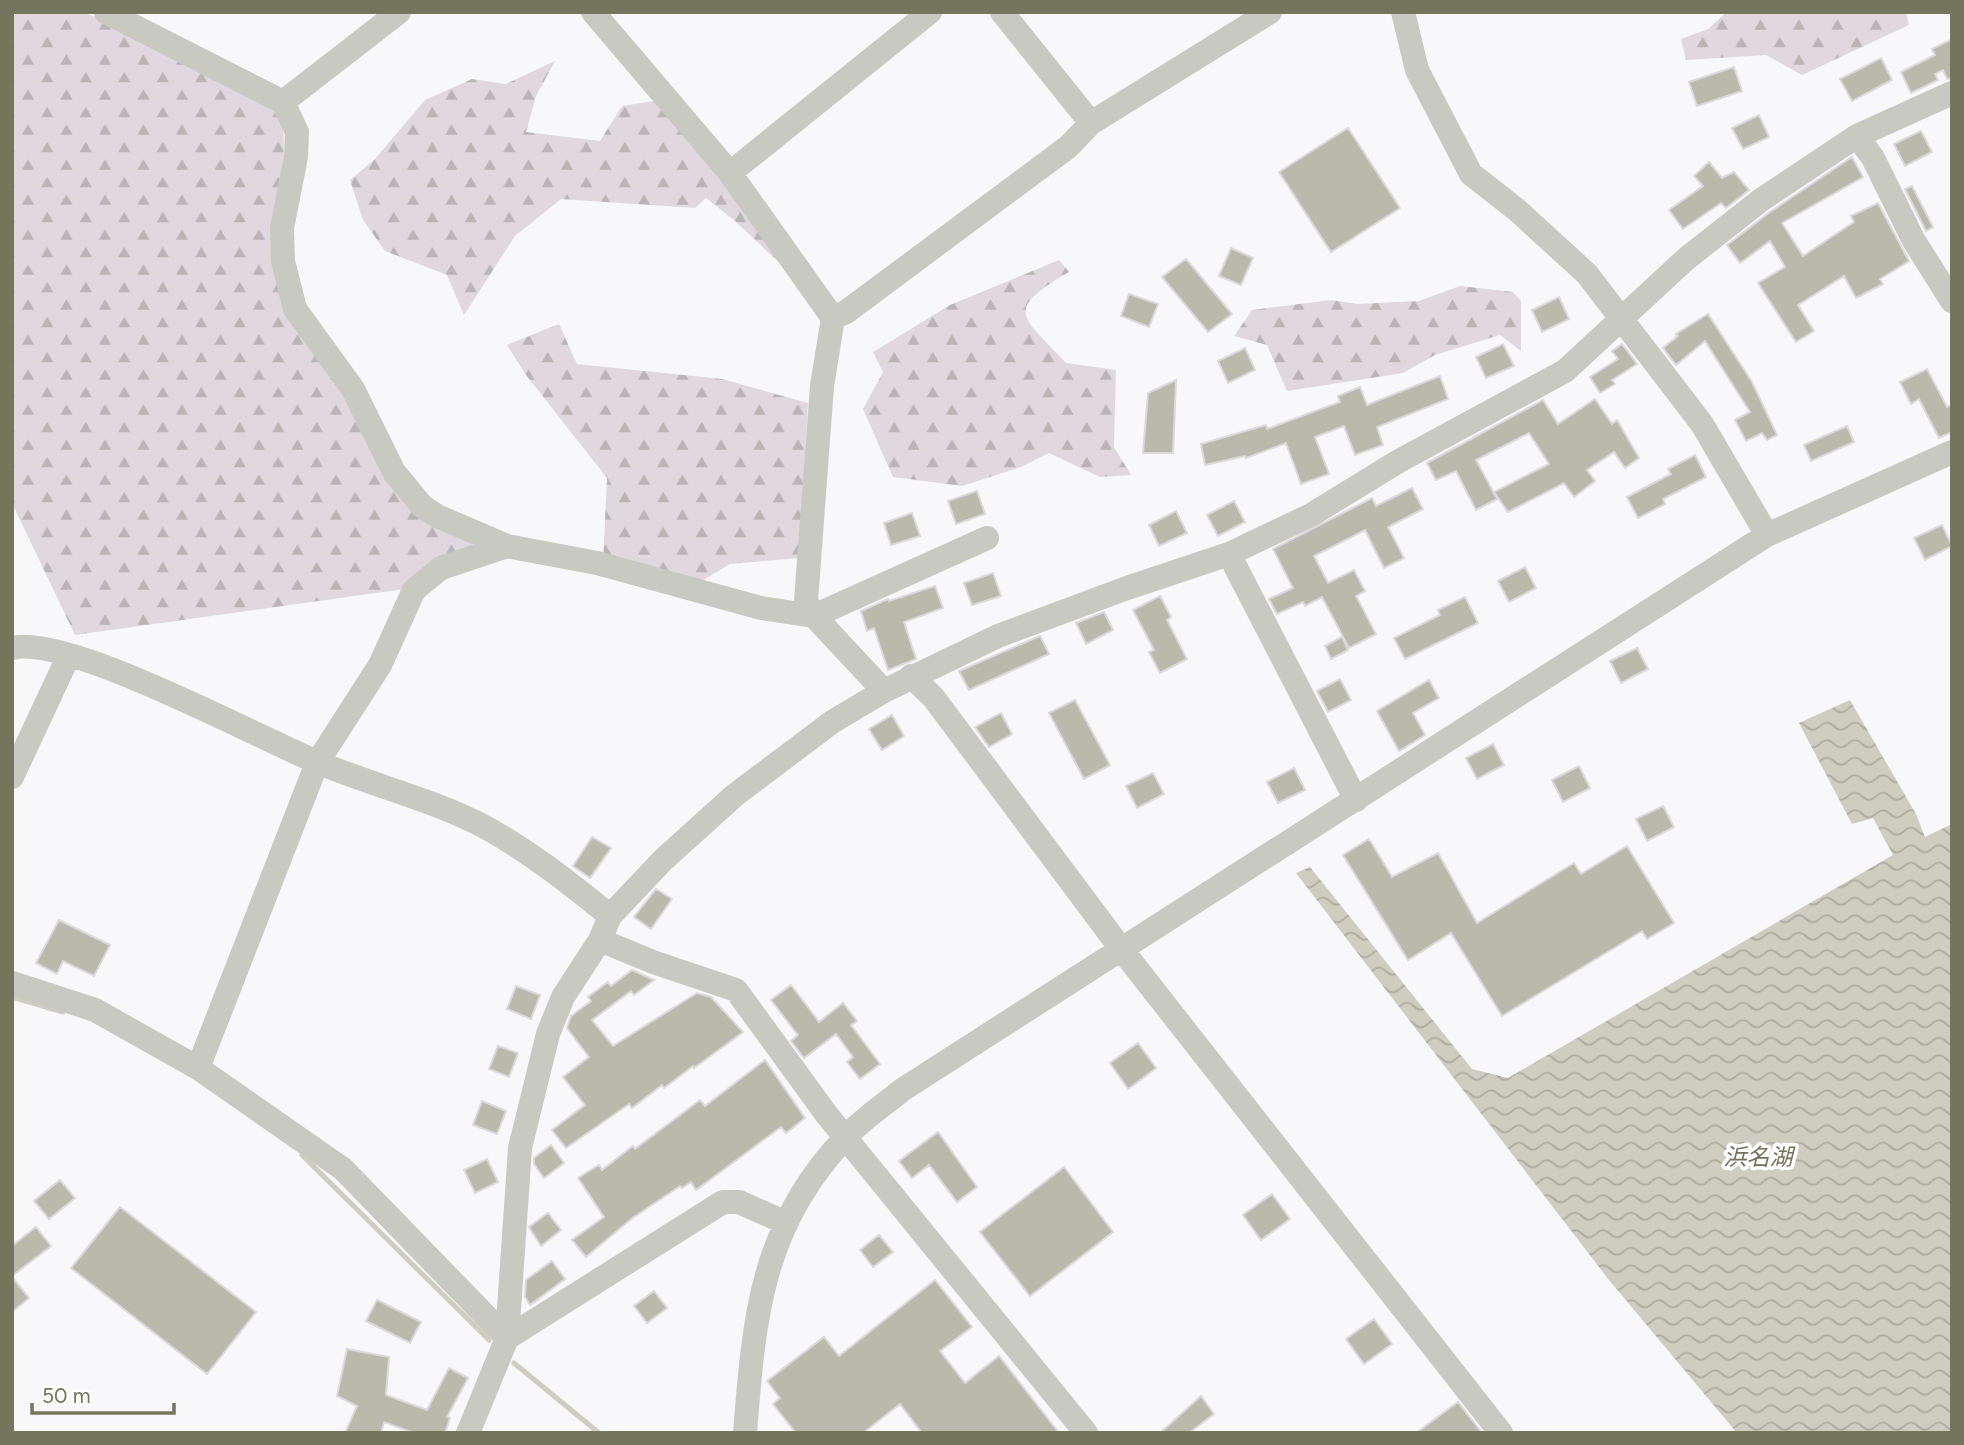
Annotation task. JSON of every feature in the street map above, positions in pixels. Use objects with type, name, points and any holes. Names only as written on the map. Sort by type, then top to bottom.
[{"type":"street","points":[[106,12],[283,102],[296,132],[296,157],[282,229],[283,261],[295,309],[353,389],[394,472],[422,506],[463,530],[507,546],[597,563],[761,608],[814,616],[987,538]]},
{"type":"street","points":[[283,102],[399,12]]},
{"type":"street","points":[[593,12],[730,173],[833,318],[822,386],[806,601],[814,616],[884,691]]},
{"type":"street","points":[[730,173],[930,12]]},
{"type":"street","points":[[1002,12],[1091,123]]},
{"type":"street","points":[[833,318],[846,312],[1068,147],[1091,123],[1270,12]]},
{"type":"street","points":[[1403,12],[1417,70],[1471,174],[1517,210],[1587,274],[1702,424],[1768,535]]},
{"type":"street","points":[[468,1433],[507,1338],[520,1148],[548,1034],[563,997],[600,940],[610,916],[663,860],[735,795],[832,722],[911,676],[998,636],[1229,554],[1311,515],[1399,461],[1565,371],[1719,232],[1857,135],[1952,93]]},
{"type":"street","points":[[1857,135],[1873,158],[1914,241],[1952,301]]},
{"type":"street","points":[[745,1433],[752,1352],[765,1273],[784,1222],[809,1182],[845,1137],[902,1090],[1768,535],[1952,452]]},
{"type":"street","points":[[198,1068],[317,762],[380,666],[414,590],[441,568],[507,546]]},
{"type":"street","points":[[1229,554],[1356,800]]},
{"type":"street","points":[[12,648],[23,645],[69,655],[164,692],[317,762],[480,825],[558,874],[610,916]]},
{"type":"street","points":[[12,777],[69,655]]},
{"type":"street","points":[[911,676],[933,697],[1122,950],[1501,1433]]},
{"type":"street","points":[[600,940],[653,962],[736,990],[845,1137],[1086,1433]]},
{"type":"street","points":[[12,983],[95,1010],[198,1068],[343,1169],[507,1338]]},
{"type":"street","points":[[507,1338],[723,1202],[739,1202],[784,1222]]},
{"type":"green space","points":[[12,12],[84,12],[283,102],[286,285],[413,495],[486,553],[412,588],[75,635],[12,503]]},
{"type":"green space","points":[[1727,12],[1906,12],[1909,25],[1802,75],[1766,55],[1686,60],[1681,39],[1708,29]]},
{"type":"green space","points":[[555,61],[536,96],[526,132],[600,141],[622,106],[667,99],[805,287],[735,221],[706,198],[695,208],[561,199],[515,236],[464,315],[447,275],[385,251],[363,220],[350,180],[375,159],[425,100],[472,79],[506,84]]},
{"type":"green space","points":[[1059,260],[1069,272],[1034,296],[1027,305],[1026,314],[1038,334],[1066,363],[1116,370],[1114,447],[1131,475],[1100,477],[1049,453],[1021,467],[962,486],[893,477],[863,409],[883,372],[873,352],[950,305]]},
{"type":"green space","points":[[1460,286],[1513,292],[1521,301],[1521,351],[1500,335],[1435,355],[1403,373],[1287,391],[1267,345],[1234,336],[1252,310],[1331,300],[1357,304],[1419,301]]},
{"type":"green space","points":[[559,324],[577,364],[722,379],[808,403],[799,558],[730,564],[698,583],[603,565],[607,478],[526,375],[507,345]]},
{"type":"water","name":"浜名湖","points":[[1850,700],[1916,814],[1925,837],[1952,824],[1952,1433],[1737,1433],[1609,1280],[1296,873],[1310,867],[1472,1069],[1508,1078],[1893,855],[1873,818],[1852,824],[1799,723]]},
{"type":"building","points":[[1952,39],[1952,78],[1947,79],[1943,70],[1935,74],[1938,80],[1911,93],[1901,72],[1935,55],[1932,49]]},
{"type":"building","points":[[1881,58],[1892,80],[1852,101],[1840,79]]},
{"type":"building","points":[[1734,67],[1742,91],[1697,106],[1689,82]]},
{"type":"building","points":[[1759,115],[1769,137],[1743,149],[1732,128]]},
{"type":"building","points":[[1348,128],[1400,208],[1331,252],[1279,172]]},
{"type":"building","points":[[1921,131],[1932,152],[1905,166],[1894,144]]},
{"type":"building","points":[[1852,157],[1863,177],[1782,223],[1803,256],[1854,222],[1851,216],[1878,203],[1909,261],[1880,279],[1883,284],[1856,298],[1844,276],[1798,305],[1814,331],[1796,342],[1758,283],[1785,267],[1770,241],[1740,263],[1727,245],[1770,212]]},
{"type":"building","points":[[1709,162],[1722,178],[1734,172],[1749,190],[1726,208],[1721,203],[1683,229],[1669,210],[1703,186],[1694,176]]},
{"type":"building","points":[[1912,186],[1933,227],[1926,231],[1905,189]]},
{"type":"building","points":[[1231,248],[1253,258],[1241,285],[1219,276]]},
{"type":"building","points":[[1186,259],[1232,314],[1208,332],[1162,277]]},
{"type":"building","points":[[1129,294],[1158,304],[1149,327],[1121,316]]},
{"type":"building","points":[[1559,297],[1569,319],[1542,332],[1532,310]]},
{"type":"building","points":[[1708,314],[1752,382],[1777,435],[1767,440],[1762,433],[1746,441],[1735,420],[1750,412],[1705,341],[1676,365],[1663,348],[1678,336],[1676,334]]},
{"type":"building","points":[[1503,344],[1514,366],[1486,378],[1476,357]]},
{"type":"building","points":[[1622,344],[1637,364],[1612,380],[1615,384],[1600,393],[1590,377],[1618,359],[1612,351]]},
{"type":"building","points":[[1245,348],[1255,370],[1228,383],[1218,361]]},
{"type":"building","points":[[1927,369],[1947,407],[1952,405],[1952,432],[1939,438],[1919,399],[1911,404],[1900,382]]},
{"type":"building","points":[[1440,376],[1448,399],[1377,427],[1383,445],[1355,455],[1344,426],[1315,437],[1329,474],[1301,484],[1286,443],[1246,458],[1245,456],[1205,465],[1201,444],[1266,425],[1267,429],[1340,402],[1338,396],[1360,387],[1367,405]]},
{"type":"building","points":[[1176,380],[1173,453],[1143,453],[1148,393]]},
{"type":"building","points":[[1595,399],[1612,424],[1617,420],[1639,458],[1625,468],[1614,452],[1587,470],[1595,481],[1574,497],[1564,483],[1508,512],[1494,492],[1549,464],[1529,433],[1476,460],[1497,499],[1476,510],[1456,471],[1436,480],[1427,463],[1543,400],[1558,424]]},
{"type":"building","points":[[1847,426],[1854,442],[1811,461],[1804,445]]},
{"type":"building","points":[[1695,455],[1706,477],[1663,499],[1665,504],[1638,518],[1627,497],[1671,474],[1668,469]]},
{"type":"building","points":[[1412,488],[1423,509],[1388,527],[1404,558],[1384,568],[1365,530],[1314,556],[1328,583],[1354,570],[1365,591],[1356,596],[1376,634],[1349,648],[1322,597],[1305,606],[1303,602],[1277,614],[1269,599],[1293,588],[1273,549],[1372,498],[1376,506]]},
{"type":"building","points":[[977,491],[985,514],[956,524],[948,501]]},
{"type":"building","points":[[1234,501],[1245,522],[1218,536],[1207,515]]},
{"type":"building","points":[[1176,511],[1187,533],[1159,546],[1149,525]]},
{"type":"building","points":[[912,513],[920,536],[891,545],[884,523]]},
{"type":"building","points":[[1942,525],[1952,546],[1925,560],[1914,538]]},
{"type":"building","points":[[1525,567],[1536,588],[1509,602],[1498,581]]},
{"type":"building","points":[[993,573],[1001,596],[972,605],[964,583]]},
{"type":"building","points":[[935,586],[943,608],[904,622],[916,659],[888,670],[874,628],[867,631],[861,611],[888,599],[889,601]]},
{"type":"building","points":[[1160,596],[1171,617],[1167,620],[1187,659],[1160,673],[1149,652],[1154,650],[1133,610]]},
{"type":"building","points":[[1465,597],[1478,623],[1405,659],[1394,638],[1440,615],[1438,610]]},
{"type":"building","points":[[1104,612],[1113,630],[1086,644],[1076,623]]},
{"type":"building","points":[[1040,636],[1049,654],[969,690],[959,671]]},
{"type":"building","points":[[1342,637],[1348,650],[1331,659],[1325,646]]},
{"type":"building","points":[[1637,648],[1648,669],[1621,683],[1610,661]]},
{"type":"building","points":[[1340,679],[1351,700],[1328,712],[1317,691]]},
{"type":"building","points":[[1429,680],[1439,698],[1413,713],[1425,735],[1399,751],[1377,711]]},
{"type":"building","points":[[1075,700],[1110,765],[1084,779],[1049,713]]},
{"type":"building","points":[[1001,713],[1012,734],[989,747],[975,727]]},
{"type":"building","points":[[892,715],[904,736],[882,750],[869,729]]},
{"type":"building","points":[[1493,744],[1504,765],[1477,779],[1466,758]]},
{"type":"building","points":[[1579,766],[1590,788],[1563,802],[1552,780]]},
{"type":"building","points":[[1294,768],[1305,790],[1278,803],[1267,782]]},
{"type":"building","points":[[1153,773],[1164,794],[1137,808],[1126,786]]},
{"type":"building","points":[[1663,806],[1674,827],[1647,841],[1636,819]]},
{"type":"building","points":[[592,837],[611,848],[590,878],[573,866]]},
{"type":"building","points":[[1369,839],[1392,877],[1438,853],[1477,923],[1574,863],[1581,874],[1627,846],[1674,923],[1647,939],[1642,931],[1502,1016],[1451,933],[1408,960],[1343,855]]},
{"type":"building","points":[[656,889],[672,899],[651,929],[634,917]]},
{"type":"building","points":[[59,920],[110,945],[94,976],[63,961],[57,974],[36,963]]},
{"type":"building","points":[[632,970],[654,980],[634,995],[631,991],[592,1020],[613,1046],[697,993],[711,997],[743,1032],[664,1088],[662,1085],[632,1108],[629,1104],[566,1148],[552,1130],[585,1105],[563,1077],[589,1057],[567,1028],[571,1016],[591,1001],[588,997],[608,982],[611,986]]},
{"type":"building","points":[[791,985],[819,1022],[843,1003],[857,1021],[851,1025],[880,1064],[860,1079],[847,1062],[853,1057],[836,1034],[804,1058],[791,1041],[798,1035],[771,1000]]},
{"type":"building","points":[[516,986],[540,995],[531,1019],[507,1009]]},
{"type":"building","points":[[1138,1043],[1156,1068],[1128,1089],[1110,1063]]},
{"type":"building","points":[[498,1046],[518,1053],[509,1077],[489,1069]]},
{"type":"building","points":[[765,1060],[805,1118],[786,1133],[781,1127],[696,1190],[691,1182],[682,1188],[680,1186],[631,1219],[586,1257],[572,1240],[604,1217],[578,1178],[599,1165],[602,1170],[633,1146],[635,1149],[700,1100],[705,1106]]},
{"type":"building","points":[[482,1101],[506,1111],[497,1134],[473,1125]]},
{"type":"building","points":[[938,1132],[977,1187],[957,1202],[929,1165],[912,1178],[899,1161]]},
{"type":"building","points":[[551,1145],[564,1163],[544,1178],[534,1164],[534,1158]]},
{"type":"building","points":[[487,1159],[498,1182],[475,1193],[464,1170]]},
{"type":"building","points":[[1064,1167],[1113,1232],[1030,1296],[980,1232]]},
{"type":"building","points":[[60,1180],[75,1198],[49,1219],[34,1201]]},
{"type":"building","points":[[1272,1194],[1290,1219],[1261,1240],[1243,1215]]},
{"type":"building","points":[[120,1207],[256,1312],[207,1374],[71,1268]]},
{"type":"building","points":[[548,1213],[561,1230],[541,1246],[529,1227]]},
{"type":"building","points":[[36,1227],[51,1246],[12,1276],[12,1246]]},
{"type":"building","points":[[879,1235],[893,1252],[873,1267],[860,1250]]},
{"type":"building","points":[[552,1261],[565,1279],[530,1305],[525,1297],[526,1280]]},
{"type":"building","points":[[12,1277],[29,1298],[12,1312]]},
{"type":"building","points":[[935,1280],[972,1327],[940,1351],[965,1383],[999,1356],[1059,1433],[922,1433],[900,1404],[863,1433],[796,1433],[773,1404],[780,1398],[767,1381],[824,1337],[839,1356]]},
{"type":"building","points":[[654,1291],[667,1308],[647,1323],[634,1306]]},
{"type":"building","points":[[377,1300],[421,1322],[410,1343],[366,1321]]},
{"type":"building","points":[[1374,1319],[1392,1344],[1364,1364],[1346,1339]]},
{"type":"building","points":[[347,1349],[389,1357],[386,1395],[427,1410],[449,1368],[468,1378],[447,1417],[450,1418],[445,1433],[414,1433],[384,1422],[381,1433],[345,1433],[357,1406],[337,1396]]},
{"type":"building","points":[[1201,1396],[1214,1414],[1189,1433],[1160,1433]]},
{"type":"building","points":[[1458,1402],[1482,1433],[1416,1433]]},
{"type":"waterway","points":[[12,997],[63,1012]]},
{"type":"waterway","points":[[302,1155],[489,1340]]},
{"type":"waterway","points":[[514,1363],[599,1433]]}]
